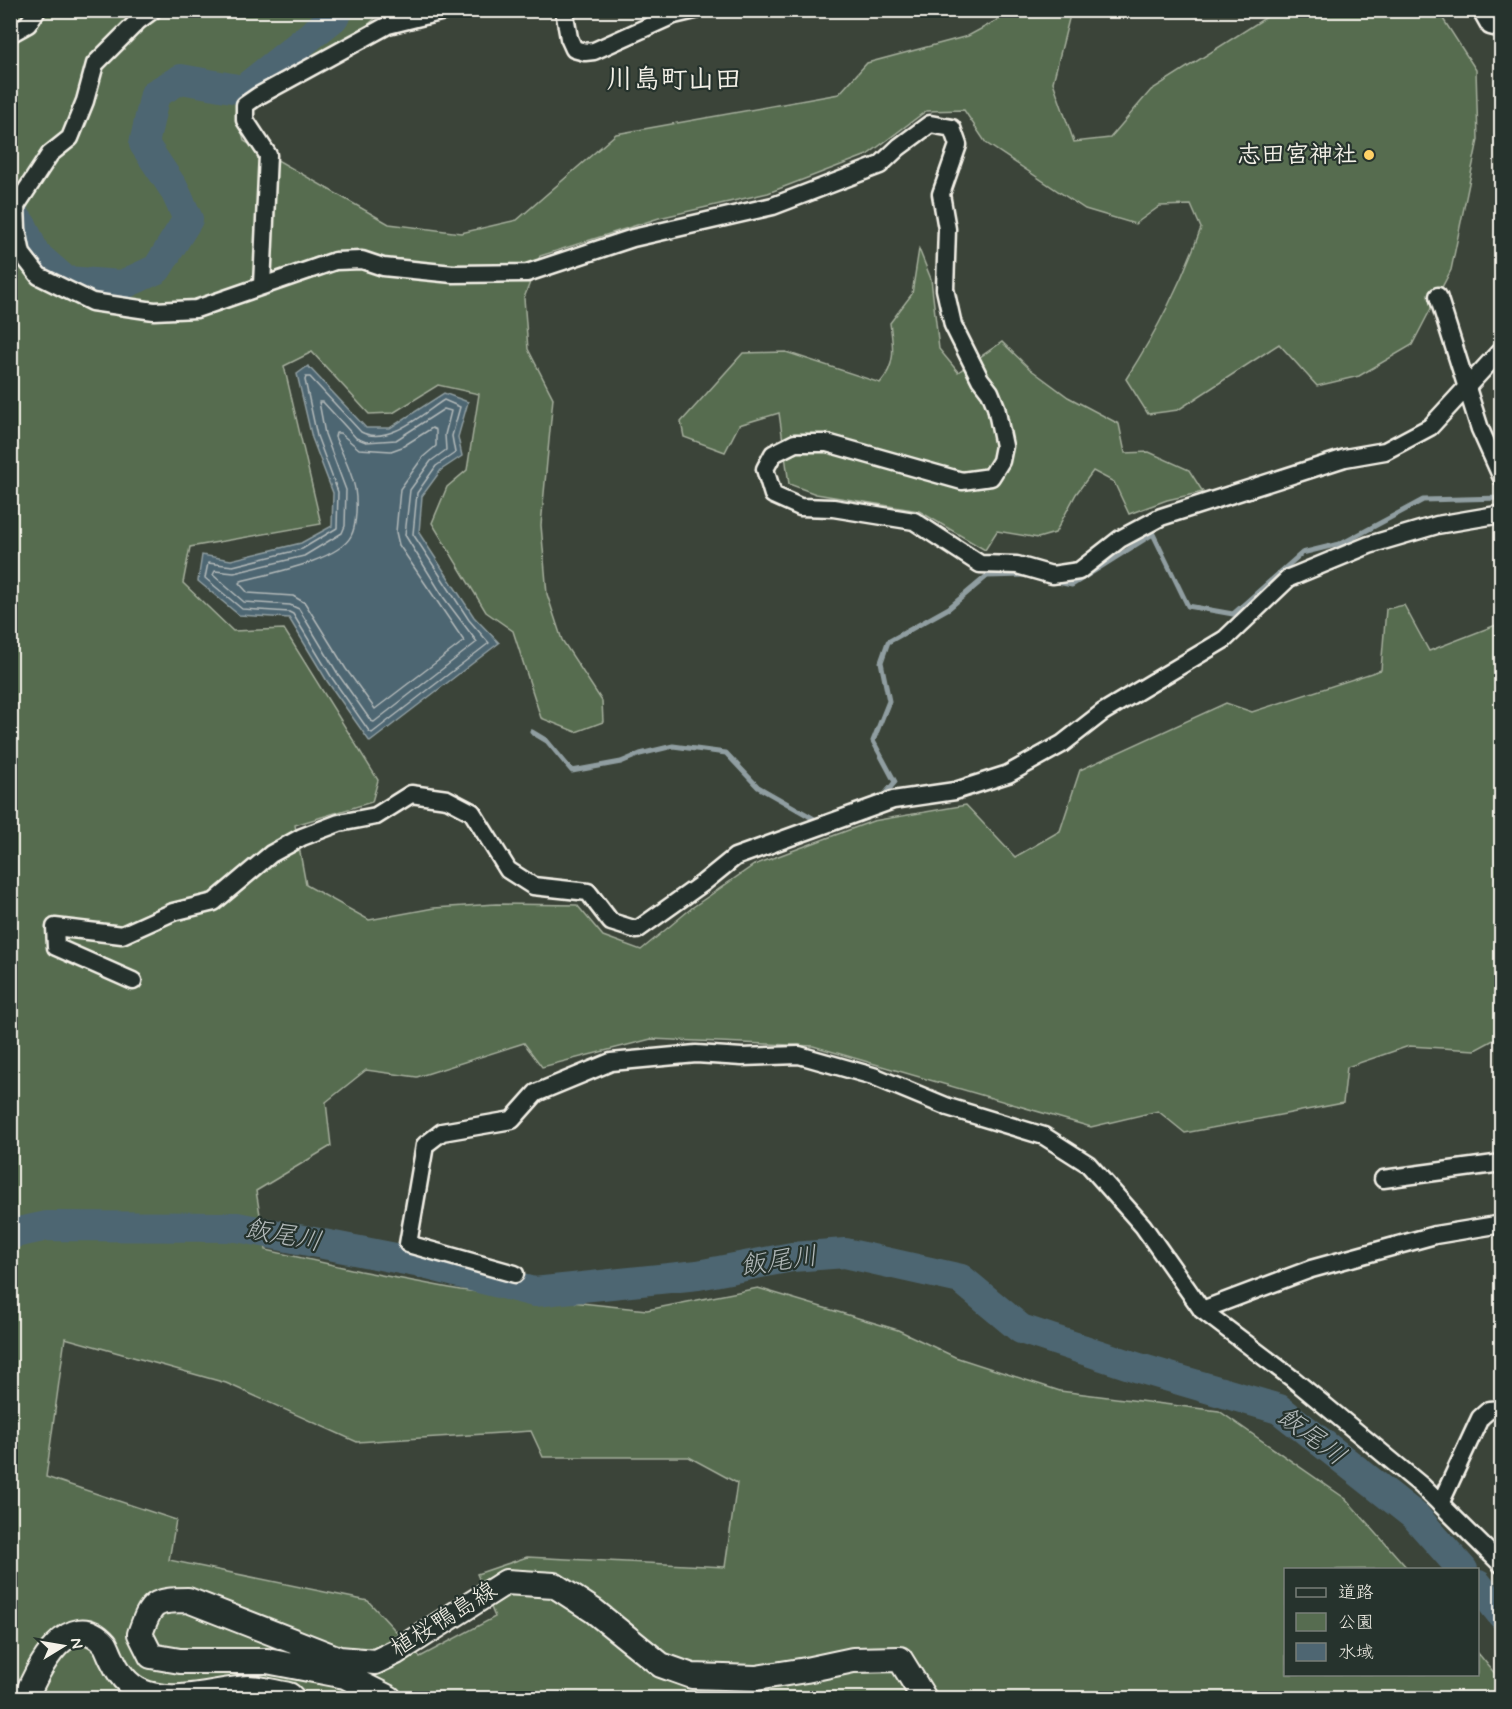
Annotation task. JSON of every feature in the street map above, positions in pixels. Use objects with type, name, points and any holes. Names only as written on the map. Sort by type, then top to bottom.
[{"type":"main road","name":"植桜鴨島線","points":[[389,1698],[345,1676],[267,1661],[180,1661],[151,1656],[140,1634],[148,1612],[162,1600],[188,1600],[339,1659],[375,1662],[396,1652],[506,1582],[554,1585],[594,1611],[661,1665],[692,1676],[756,1678],[853,1660],[900,1659],[924,1698]]},
{"type":"main road","points":[[24,1694],[39,1669],[64,1637],[76,1631],[91,1634],[105,1645],[119,1673],[135,1689],[150,1694],[180,1696],[251,1688],[289,1695],[292,1698]]},
{"type":"street","points":[[10,34],[28,24],[38,10]]},
{"type":"street","points":[[153,10],[138,21],[95,64],[85,101],[70,138],[51,154],[16,206],[16,234],[22,254],[39,276],[92,302],[154,311],[196,309],[335,261],[362,260],[383,267],[453,274],[527,273],[633,238],[773,206],[880,165],[899,147],[930,124],[952,128],[958,145],[941,194],[948,229],[945,289],[953,325],[996,406],[1004,446],[1000,461],[991,477],[962,481],[827,443],[795,443],[774,454],[765,469],[773,495],[800,507],[833,508],[914,521],[981,564],[1017,564],[1052,575],[1079,572],[1120,539],[1161,517],[1346,458],[1385,451],[1430,427],[1502,349]]},
{"type":"street","points":[[262,285],[268,155],[245,120],[245,105],[388,25],[448,10]]},
{"type":"street","points":[[564,10],[569,38],[574,49],[585,52],[594,51],[674,15],[695,10]]},
{"type":"street","points":[[1481,10],[1490,26],[1502,29]]},
{"type":"street","points":[[1438,296],[1480,429],[1502,478]]},
{"type":"street","points":[[133,981],[56,947],[55,927],[122,935],[172,912],[214,902],[271,854],[302,837],[339,823],[376,816],[411,794],[447,799],[472,812],[508,870],[533,886],[588,892],[611,922],[637,930],[735,857],[893,800],[955,791],[1008,774],[1062,744],[1103,712],[1226,639],[1289,578],[1369,545],[1437,525],[1502,514]]},
{"type":"street","points":[[515,1274],[408,1244],[425,1145],[442,1132],[512,1120],[536,1093],[611,1062],[696,1054],[742,1057],[800,1055],[873,1076],[948,1107],[1044,1136],[1088,1164],[1143,1226],[1202,1310],[1293,1379],[1422,1486],[1502,1565]]},
{"type":"street","points":[[1383,1179],[1502,1163]]},
{"type":"street","points":[[1202,1310],[1311,1269],[1435,1235],[1502,1224]]},
{"type":"street","points":[[1440,1504],[1480,1418],[1489,1410],[1502,1409]]},
{"type":"green space","points":[[185,10],[383,11],[334,56],[236,92],[244,141],[389,224],[461,233],[517,220],[616,134],[839,94],[867,63],[968,36],[1014,11],[1071,11],[1053,82],[1074,142],[1110,138],[1151,90],[1276,11],[1438,11],[1476,70],[1478,140],[1451,270],[1412,345],[1359,376],[1317,386],[1279,344],[1178,410],[1148,414],[1126,379],[1168,306],[1201,228],[1191,205],[1160,206],[1135,224],[1085,209],[986,143],[964,110],[926,111],[867,155],[768,193],[659,218],[540,256],[524,298],[528,349],[553,398],[541,525],[547,594],[562,640],[602,701],[603,722],[576,732],[541,718],[513,631],[486,612],[432,523],[447,487],[467,470],[479,394],[438,385],[393,413],[369,414],[312,352],[284,366],[321,524],[190,547],[183,583],[233,631],[284,629],[378,780],[372,802],[295,825],[306,885],[369,920],[434,908],[496,904],[577,905],[603,936],[641,950],[693,907],[754,865],[873,821],[966,805],[1015,857],[1060,831],[1080,770],[1226,703],[1252,712],[1381,670],[1386,609],[1404,605],[1429,651],[1501,623],[1501,1036],[1475,1050],[1409,1046],[1347,1067],[1343,1103],[1185,1133],[1158,1111],[1091,1127],[813,1046],[651,1039],[542,1067],[524,1043],[417,1077],[366,1070],[326,1102],[331,1146],[256,1191],[266,1250],[460,1290],[647,1310],[758,1288],[898,1330],[955,1357],[1060,1391],[1219,1411],[1346,1499],[1407,1568],[1284,1568],[1284,1676],[1479,1676],[1479,1654],[1501,1681],[1501,1698],[11,1698],[11,11],[160,11],[159,15]],"holes":[[[65,1338],[226,1383],[357,1442],[531,1431],[543,1457],[689,1457],[737,1483],[725,1567],[527,1557],[477,1574],[495,1617],[420,1657],[368,1601],[169,1560],[176,1520],[46,1477]]]},
{"type":"green space","points":[[919,249],[931,279],[939,349],[958,372],[1002,342],[1030,369],[1068,397],[1119,424],[1125,453],[1149,452],[1189,470],[1203,492],[1167,500],[1129,514],[1114,482],[1093,471],[1076,494],[1055,533],[1038,538],[997,531],[985,550],[919,511],[816,494],[789,484],[779,413],[739,425],[725,452],[684,437],[681,422],[743,353],[786,352],[880,383],[891,362],[893,347],[890,323],[912,294]]},
{"type":"water","points":[[308,366],[366,428],[390,428],[444,393],[468,402],[458,437],[462,456],[441,470],[422,496],[419,533],[474,617],[499,643],[370,742],[327,681],[289,618],[239,615],[198,581],[202,555],[231,560],[301,543],[332,526],[333,493],[312,438],[297,374]]},
{"type":"waterway","points":[[10,209],[23,227],[35,254],[66,281],[122,285],[157,269],[188,219],[174,189],[144,144],[155,94],[181,79],[243,90],[333,18],[339,10]]},
{"type":"waterway","points":[[1053,581],[1072,585],[1153,534],[1188,606],[1233,614],[1302,553],[1343,543],[1423,500],[1502,498]]},
{"type":"waterway","points":[[878,797],[884,795],[895,782],[873,741],[889,701],[881,662],[888,642],[949,608],[987,576],[1024,575]]},
{"type":"waterway","points":[[532,732],[547,741],[572,771],[621,762],[640,754],[673,746],[726,753],[758,787],[816,820],[822,818]]},
{"type":"waterway","name":"飯尾川","points":[[10,1234],[47,1226],[237,1227],[416,1262],[534,1292],[698,1275],[792,1257],[845,1253],[961,1279],[1021,1329],[1139,1368],[1279,1409],[1416,1517],[1461,1568]]},
{"type":"waterway","name":"飯尾川","points":[[1479,1586],[1502,1615]]},
{"type":"place","name":"志田宮神社","points":[[1369,155]]},
{"type":"district","name":"川島町山田","points":[[674,80]]}]
